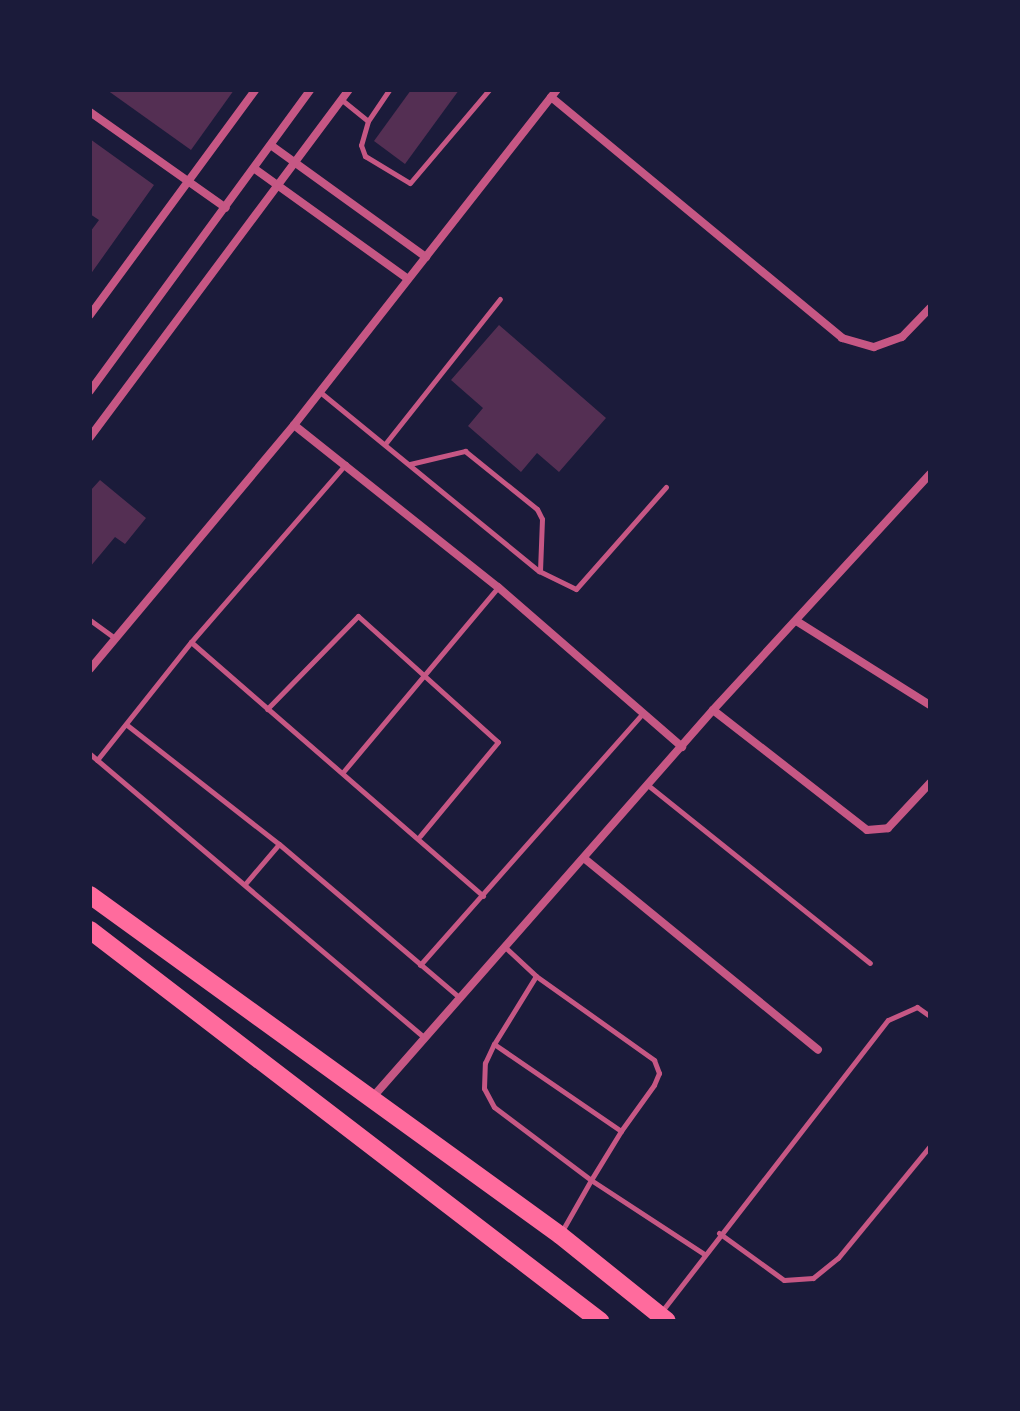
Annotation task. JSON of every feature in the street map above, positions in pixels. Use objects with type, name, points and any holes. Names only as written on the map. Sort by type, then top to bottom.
[{"type":"highway","points":[[90,895],[560,1235],[664,1318]]},
{"type":"highway","points":[[90,930],[600,1321]]},
{"type":"street","points":[[90,315],[255,90]]},
{"type":"street","points":[[90,391],[310,90]]},
{"type":"street","points":[[90,437],[349,90]]},
{"type":"street","points":[[90,669],[294,425],[554,93],[842,338],[874,347],[902,337],[930,308]]},
{"type":"street","points":[[90,112],[226,208]]},
{"type":"street","points":[[272,146],[426,257]]},
{"type":"street","points":[[255,169],[408,279]]},
{"type":"street","points":[[294,425],[346,463],[498,587],[682,747]]},
{"type":"street","points":[[372,1098],[423,1036],[585,859],[713,710],[798,622],[930,474]]},
{"type":"street","points":[[798,622],[930,705]]},
{"type":"street","points":[[713,710],[867,830],[888,828],[930,783]]},
{"type":"street","points":[[585,859],[818,1050]]},
{"type":"lane","points":[[389,90],[368,121],[361,145],[365,156],[410,183],[489,90]]},
{"type":"lane","points":[[342,100],[368,121]]},
{"type":"lane","points":[[385,444],[500,299]]},
{"type":"lane","points":[[320,392],[539,571],[576,589],[666,487]]},
{"type":"lane","points":[[410,464],[465,451],[525,500],[542,519],[539,571]]},
{"type":"lane","points":[[97,760],[191,642],[346,463]]},
{"type":"lane","points":[[343,772],[498,587]]},
{"type":"lane","points":[[267,709],[354,616],[425,673],[498,742],[420,836]]},
{"type":"lane","points":[[90,620],[115,639]]},
{"type":"lane","points":[[191,642],[420,836],[483,896]]},
{"type":"lane","points":[[420,965],[643,713]]},
{"type":"lane","points":[[127,725],[279,844],[459,997]]},
{"type":"lane","points":[[90,754],[423,1036]]},
{"type":"lane","points":[[649,786],[870,963]]},
{"type":"lane","points":[[245,884],[279,844]]},
{"type":"lane","points":[[505,947],[536,976],[654,1060],[659,1073],[560,1235]]},
{"type":"lane","points":[[536,976],[485,1063],[484,1088],[494,1107],[591,1180],[704,1254]]},
{"type":"lane","points":[[664,1318],[719,1233],[888,1020],[917,1007],[930,1016]]},
{"type":"lane","points":[[494,1044],[621,1131]]},
{"type":"lane","points":[[719,1233],[784,1280],[813,1278],[838,1258],[930,1146]]},
{"type":"building","points":[[107,90],[234,90],[191,150]]},
{"type":"building","points":[[411,90],[459,90],[405,164],[374,141]]},
{"type":"building","points":[[90,139],[154,185],[90,275],[90,232],[99,220],[90,214]]},
{"type":"building","points":[[499,325],[606,418],[559,472],[537,453],[521,472],[468,426],[483,408],[451,380]]},
{"type":"building","points":[[100,480],[146,518],[125,544],[115,537],[90,567],[90,491]]}]
